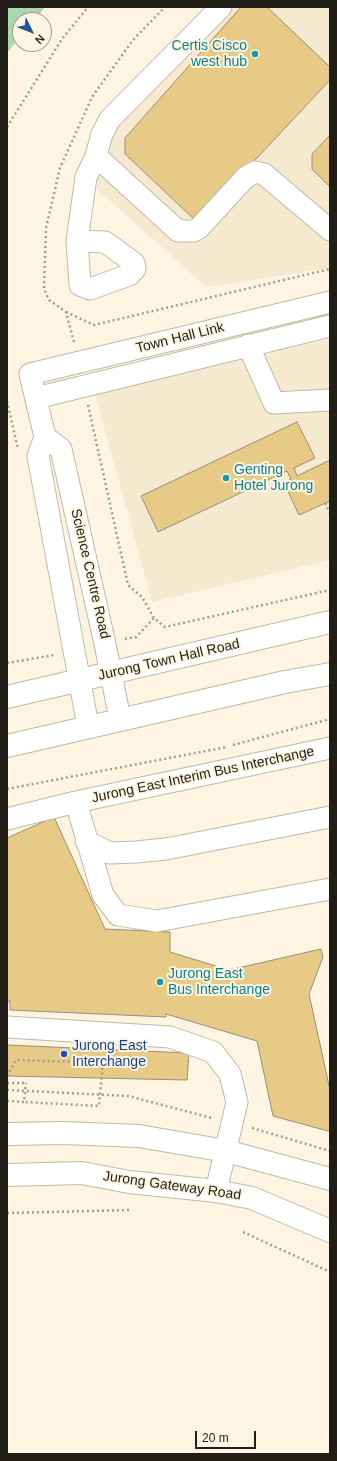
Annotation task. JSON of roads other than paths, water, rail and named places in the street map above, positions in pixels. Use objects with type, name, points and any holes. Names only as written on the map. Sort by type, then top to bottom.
[{"type":"main road","name":"Jurong Town Hall Road","points":[[7,697],[330,622]]},
{"type":"main road","points":[[7,746],[88,726],[285,682],[330,674]]},
{"type":"main road","points":[[7,1134],[63,1133],[139,1136],[226,1151],[330,1179]]},
{"type":"main road","name":"Jurong Gateway Road","points":[[7,1175],[82,1172],[128,1182],[216,1191],[252,1198],[330,1231]]},
{"type":"street","points":[[77,241],[86,176],[96,156],[102,134],[110,119],[221,7]]},
{"type":"street","points":[[96,156],[178,231],[194,231],[199,228],[246,177],[255,172],[264,174],[330,230]]},
{"type":"street","name":"Town Hall Link","points":[[330,302],[30,374],[36,398],[330,326]]},
{"type":"street","points":[[248,345],[274,403],[330,400]]},
{"type":"street","points":[[36,398],[45,437]]},
{"type":"street","name":"Science Centre Road","points":[[88,726],[38,456],[45,437],[61,449],[106,644],[110,674],[120,719]]},
{"type":"street","name":"Jurong East Interim Bus Interchange","points":[[7,819],[76,802],[330,748]]},
{"type":"street","name":"Jurong East Interim Bus Interchange","points":[[76,802],[103,896],[118,915],[156,921],[330,889]]},
{"type":"street","points":[[86,841],[110,853],[166,849],[330,817]]},
{"type":"street","points":[[7,1027],[170,1037],[213,1052],[230,1074],[237,1102],[216,1191]]},
{"type":"place","name":"Certis Cisco west hub","points":[[255,54]]},
{"type":"place","name":"Genting Hotel Jurong","points":[[226,478]]},
{"type":"place","name":"Jurong East Bus Interchange","points":[[160,982]]},
{"type":"place","name":"Jurong East Interchange","points":[[64,1054]]}]
